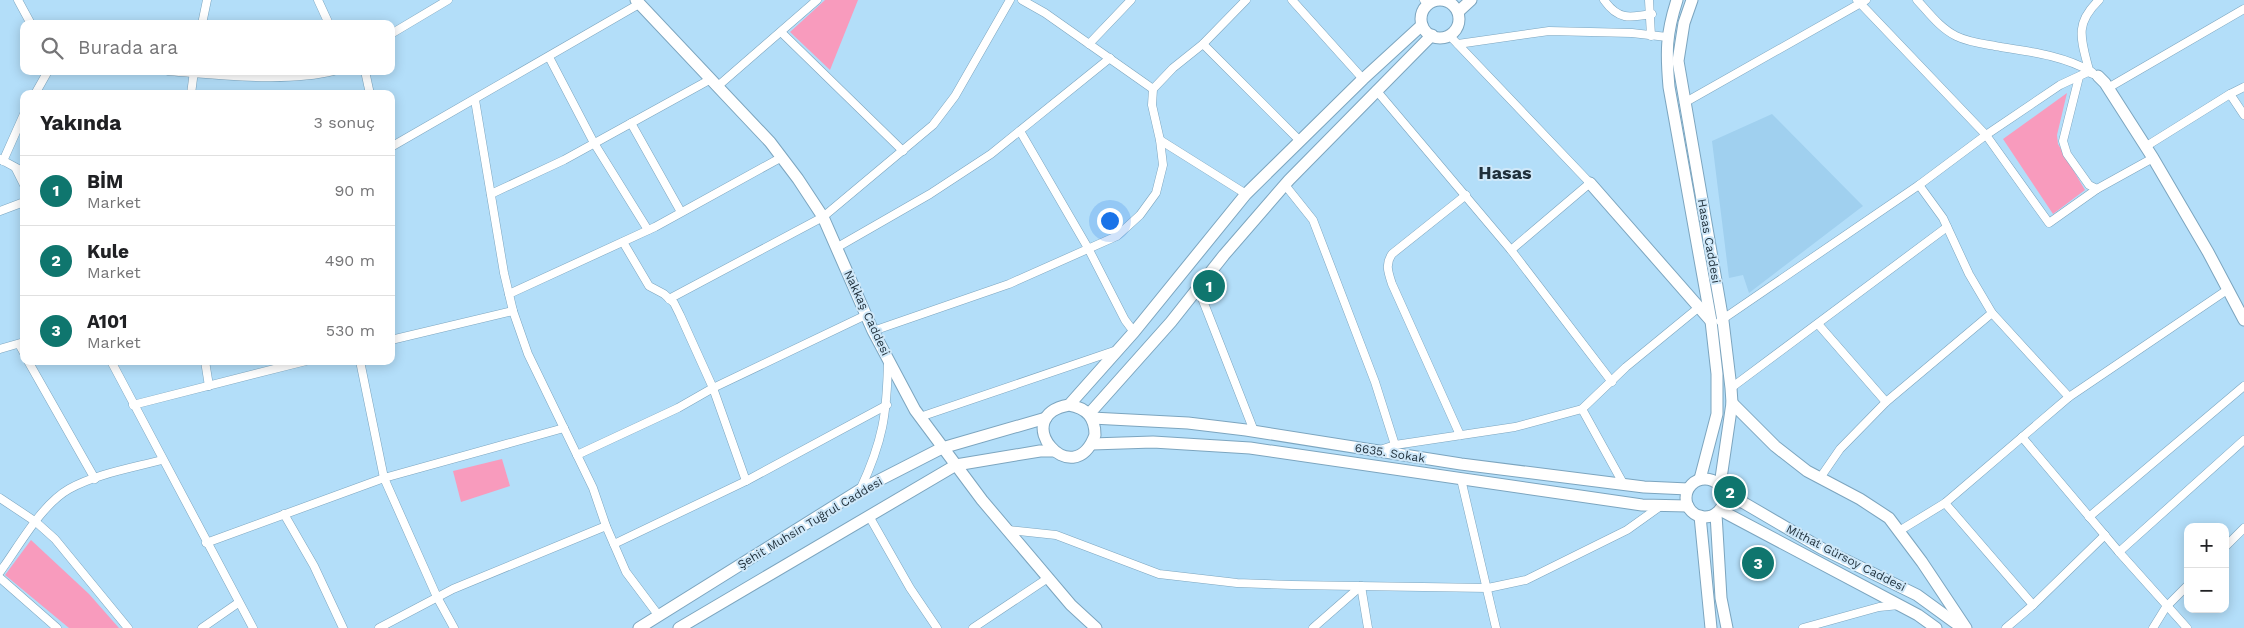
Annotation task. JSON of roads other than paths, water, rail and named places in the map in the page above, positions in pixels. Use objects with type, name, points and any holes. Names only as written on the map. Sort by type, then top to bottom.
[{"type":"main road","points":[[1443,0],[1452,4],[1458,12],[1457,28],[1449,35],[1440,38],[1432,36],[1422,24],[1422,14],[1426,2],[1443,0]]},
{"type":"main road","points":[[1458,12],[1471,0]]},
{"type":"main road","name":"Hasas Caddesi","points":[[1677,0],[1667,37],[1666,55],[1669,87],[1710,321],[1716,374],[1717,414],[1700,479]]},
{"type":"main road","name":"Hasas Caddesi","points":[[1692,0],[1684,23],[1678,61],[1723,320],[1731,388],[1732,403],[1722,490]]},
{"type":"main road","name":"Nakkaş Caddesi","points":[[638,2],[782,157],[823,217],[873,331],[920,417],[942,448],[1048,578],[1071,605],[1096,628]]},
{"type":"main road","points":[[1069,405],[1134,332],[1246,194],[1299,140],[1422,24]]},
{"type":"main road","points":[[1090,416],[1285,185],[1376,90],[1432,36]]},
{"type":"main road","points":[[2094,73],[2108,88],[2153,158],[2208,252],[2244,320]]},
{"type":"main road","points":[[1590,183],[1710,321]]},
{"type":"main road","name":"Mithat Gürsoy Caddesi","points":[[1732,403],[1775,446],[1807,471],[1889,518],[1964,628]]},
{"type":"main road","points":[[1069,405],[1078,406],[1090,416],[1095,435],[1092,444],[1086,451],[1078,455],[1060,455],[1052,451],[1043,435],[1046,418],[1060,406],[1069,405]]},
{"type":"main road","name":"6635. Sokak","points":[[1090,416],[1188,423],[1254,431],[1376,451],[1624,485],[1671,490],[1688,489]]},
{"type":"main road","name":"Şehit Muhsin Tuğrul Caddesi","points":[[639,628],[860,490],[942,448],[1046,418]]},
{"type":"main road","name":"6635. Sokak","points":[[1092,444],[1153,442],[1241,448],[1642,505],[1688,506]]},
{"type":"main road","name":"Şehit Muhsin Tuğrul Caddesi","points":[[679,628],[692,625],[956,465],[1040,451],[1052,451]]},
{"type":"main road","points":[[1711,628],[1700,516],[1688,506],[1686,500],[1688,489],[1700,479],[1711,479],[1722,490],[1725,500],[1718,512],[1721,598],[1727,628]]},
{"type":"main road","name":"Mithat Gürsoy Caddesi","points":[[1722,490],[1821,548],[1917,595],[1964,628]]},
{"type":"main road","points":[[1700,516],[1718,512]]},
{"type":"main road","name":"Mithat Gürsoy Caddesi","points":[[1718,512],[1898,605],[1936,628]]},
{"type":"street","points":[[18,0],[29,20]]},
{"type":"street","points":[[203,20],[207,0]]},
{"type":"street","points":[[318,0],[327,20]]},
{"type":"street","points":[[395,32],[448,0]]},
{"type":"street","points":[[491,194],[715,83],[781,32],[817,0]]},
{"type":"street","points":[[669,299],[823,217],[933,125],[955,96],[1010,0]]},
{"type":"street","points":[[1023,0],[1153,89]]},
{"type":"street","points":[[1089,44],[1131,0]]},
{"type":"street","points":[[873,331],[1009,284],[1117,236],[1140,215],[1156,194],[1163,165],[1160,140],[1152,106],[1153,89],[1246,0]]},
{"type":"street","points":[[1292,0],[1363,79]]},
{"type":"street","points":[[1604,0],[1613,12],[1622,16],[1633,17],[1652,14]]},
{"type":"street","points":[[1650,0],[1652,14],[1651,36]]},
{"type":"street","points":[[1917,0],[1937,21],[1958,37],[1972,42],[2046,54],[2074,62],[2094,73]]},
{"type":"street","points":[[2094,73],[2082,42],[2081,27],[2084,18],[2098,0]]},
{"type":"street","points":[[1684,103],[1861,1],[1986,135],[2049,223],[2098,189],[2153,158]]},
{"type":"street","points":[[395,145],[475,100],[638,2]]},
{"type":"street","points":[[2108,88],[2244,9]]},
{"type":"street","points":[[1458,44],[1549,31],[1632,33],[1667,37]]},
{"type":"street","points":[[781,32],[903,151]]},
{"type":"street","points":[[1449,35],[1590,183],[1511,250]]},
{"type":"street","points":[[1202,44],[1299,140]]},
{"type":"street","points":[[548,57],[594,143],[648,230]]},
{"type":"street","points":[[836,248],[930,194],[991,154],[1110,58]]},
{"type":"street","points":[[1710,321],[1723,320],[2060,85],[2088,72],[2094,73]]},
{"type":"street","points":[[37,90],[46,75]]},
{"type":"street","points":[[192,90],[194,75]]},
{"type":"street","points":[[251,75],[289,77],[319,75]]},
{"type":"street","points":[[366,75],[369,90]]},
{"type":"street","points":[[2079,77],[2063,141],[2067,154],[2089,185],[2098,189]]},
{"type":"street","points":[[2145,147],[2244,87]]},
{"type":"street","points":[[1376,90],[1511,250],[1612,382]]},
{"type":"street","points":[[2230,94],[2244,115]]},
{"type":"street","points":[[475,100],[512,311],[528,354],[593,488],[606,526],[626,572],[659,616]]},
{"type":"street","points":[[20,121],[1,160],[20,170]]},
{"type":"street","points":[[631,123],[682,212]]},
{"type":"street","points":[[1020,131],[1088,248],[1125,320],[1134,332]]},
{"type":"street","points":[[1160,140],[1246,194]]},
{"type":"street","points":[[509,294],[648,230],[782,157]]},
{"type":"street","points":[[1285,185],[1313,220],[1375,382],[1395,445]]},
{"type":"street","points":[[1919,185],[1947,227],[1969,274],[1992,313],[2069,397]]},
{"type":"street","points":[[1460,435],[1392,284],[1387,268],[1388,260],[1392,254],[1466,195]]},
{"type":"street","points":[[0,210],[20,203]]},
{"type":"street","points":[[1731,388],[1947,227]]},
{"type":"street","points":[[623,242],[649,286],[669,299],[680,314],[713,388],[746,481]]},
{"type":"street","points":[[1198,288],[1254,431]]},
{"type":"street","points":[[1899,531],[1945,503],[2069,397],[2227,290]]},
{"type":"street","points":[[1376,451],[1395,445],[1515,427],[1582,409],[1626,367],[1698,308]]},
{"type":"street","points":[[395,339],[512,311]]},
{"type":"street","points":[[1820,478],[1840,448],[1886,402],[1992,313]]},
{"type":"street","points":[[577,455],[678,408],[713,388],[866,315]]},
{"type":"street","points":[[1818,324],[1886,402]]},
{"type":"street","points":[[0,349],[20,343]]},
{"type":"street","points":[[920,417],[1119,349]]},
{"type":"street","points":[[860,490],[882,434],[887,405],[888,358]]},
{"type":"street","points":[[30,365],[95,479]]},
{"type":"street","points":[[113,365],[132,405],[253,628]]},
{"type":"street","points":[[206,365],[209,386]]},
{"type":"street","points":[[132,405],[209,386],[274,365]]},
{"type":"street","points":[[361,365],[384,478],[437,597],[454,628]]},
{"type":"street","points":[[2089,517],[2244,386]]},
{"type":"street","points":[[614,544],[746,481],[887,405]]},
{"type":"street","points":[[1582,409],[1624,485]]},
{"type":"street","points":[[206,543],[384,478],[564,428]]},
{"type":"street","points":[[2022,437],[2118,552],[2187,628]]},
{"type":"street","points":[[2118,552],[2244,440]]},
{"type":"street","points":[[0,572],[36,522],[53,502],[69,489],[95,479],[162,460]]},
{"type":"street","points":[[1461,478],[1496,628]]},
{"type":"street","points":[[0,498],[36,522],[55,539],[128,628]]},
{"type":"street","points":[[1945,503],[2033,606]]},
{"type":"street","points":[[1008,530],[1056,535],[1159,574],[1237,583],[1488,588],[1526,580],[1627,530],[1662,505]]},
{"type":"street","points":[[284,514],[314,566],[343,628]]},
{"type":"street","points":[[869,516],[910,588],[937,628]]},
{"type":"street","points":[[378,628],[437,597],[606,526]]},
{"type":"street","points":[[2229,543],[2244,528]]},
{"type":"street","points":[[2006,628],[2033,606],[2104,535]]},
{"type":"street","points":[[0,578],[57,628]]},
{"type":"street","points":[[973,628],[1048,578]]},
{"type":"street","points":[[1313,628],[1361,586]]},
{"type":"street","points":[[1361,586],[1368,628]]},
{"type":"street","points":[[2153,628],[2166,607],[2184,589]]},
{"type":"street","points":[[202,628],[238,603]]},
{"type":"street","points":[[1803,628],[1835,624],[1879,607],[1898,605]]},
{"type":"place","name":"BİM","points":[[1209,286]]},
{"type":"place","name":"Kule","points":[[1730,492]]},
{"type":"place","name":"A101","points":[[1758,563]]},
{"type":"district","name":"Hasas","points":[[1505,172]]}]
